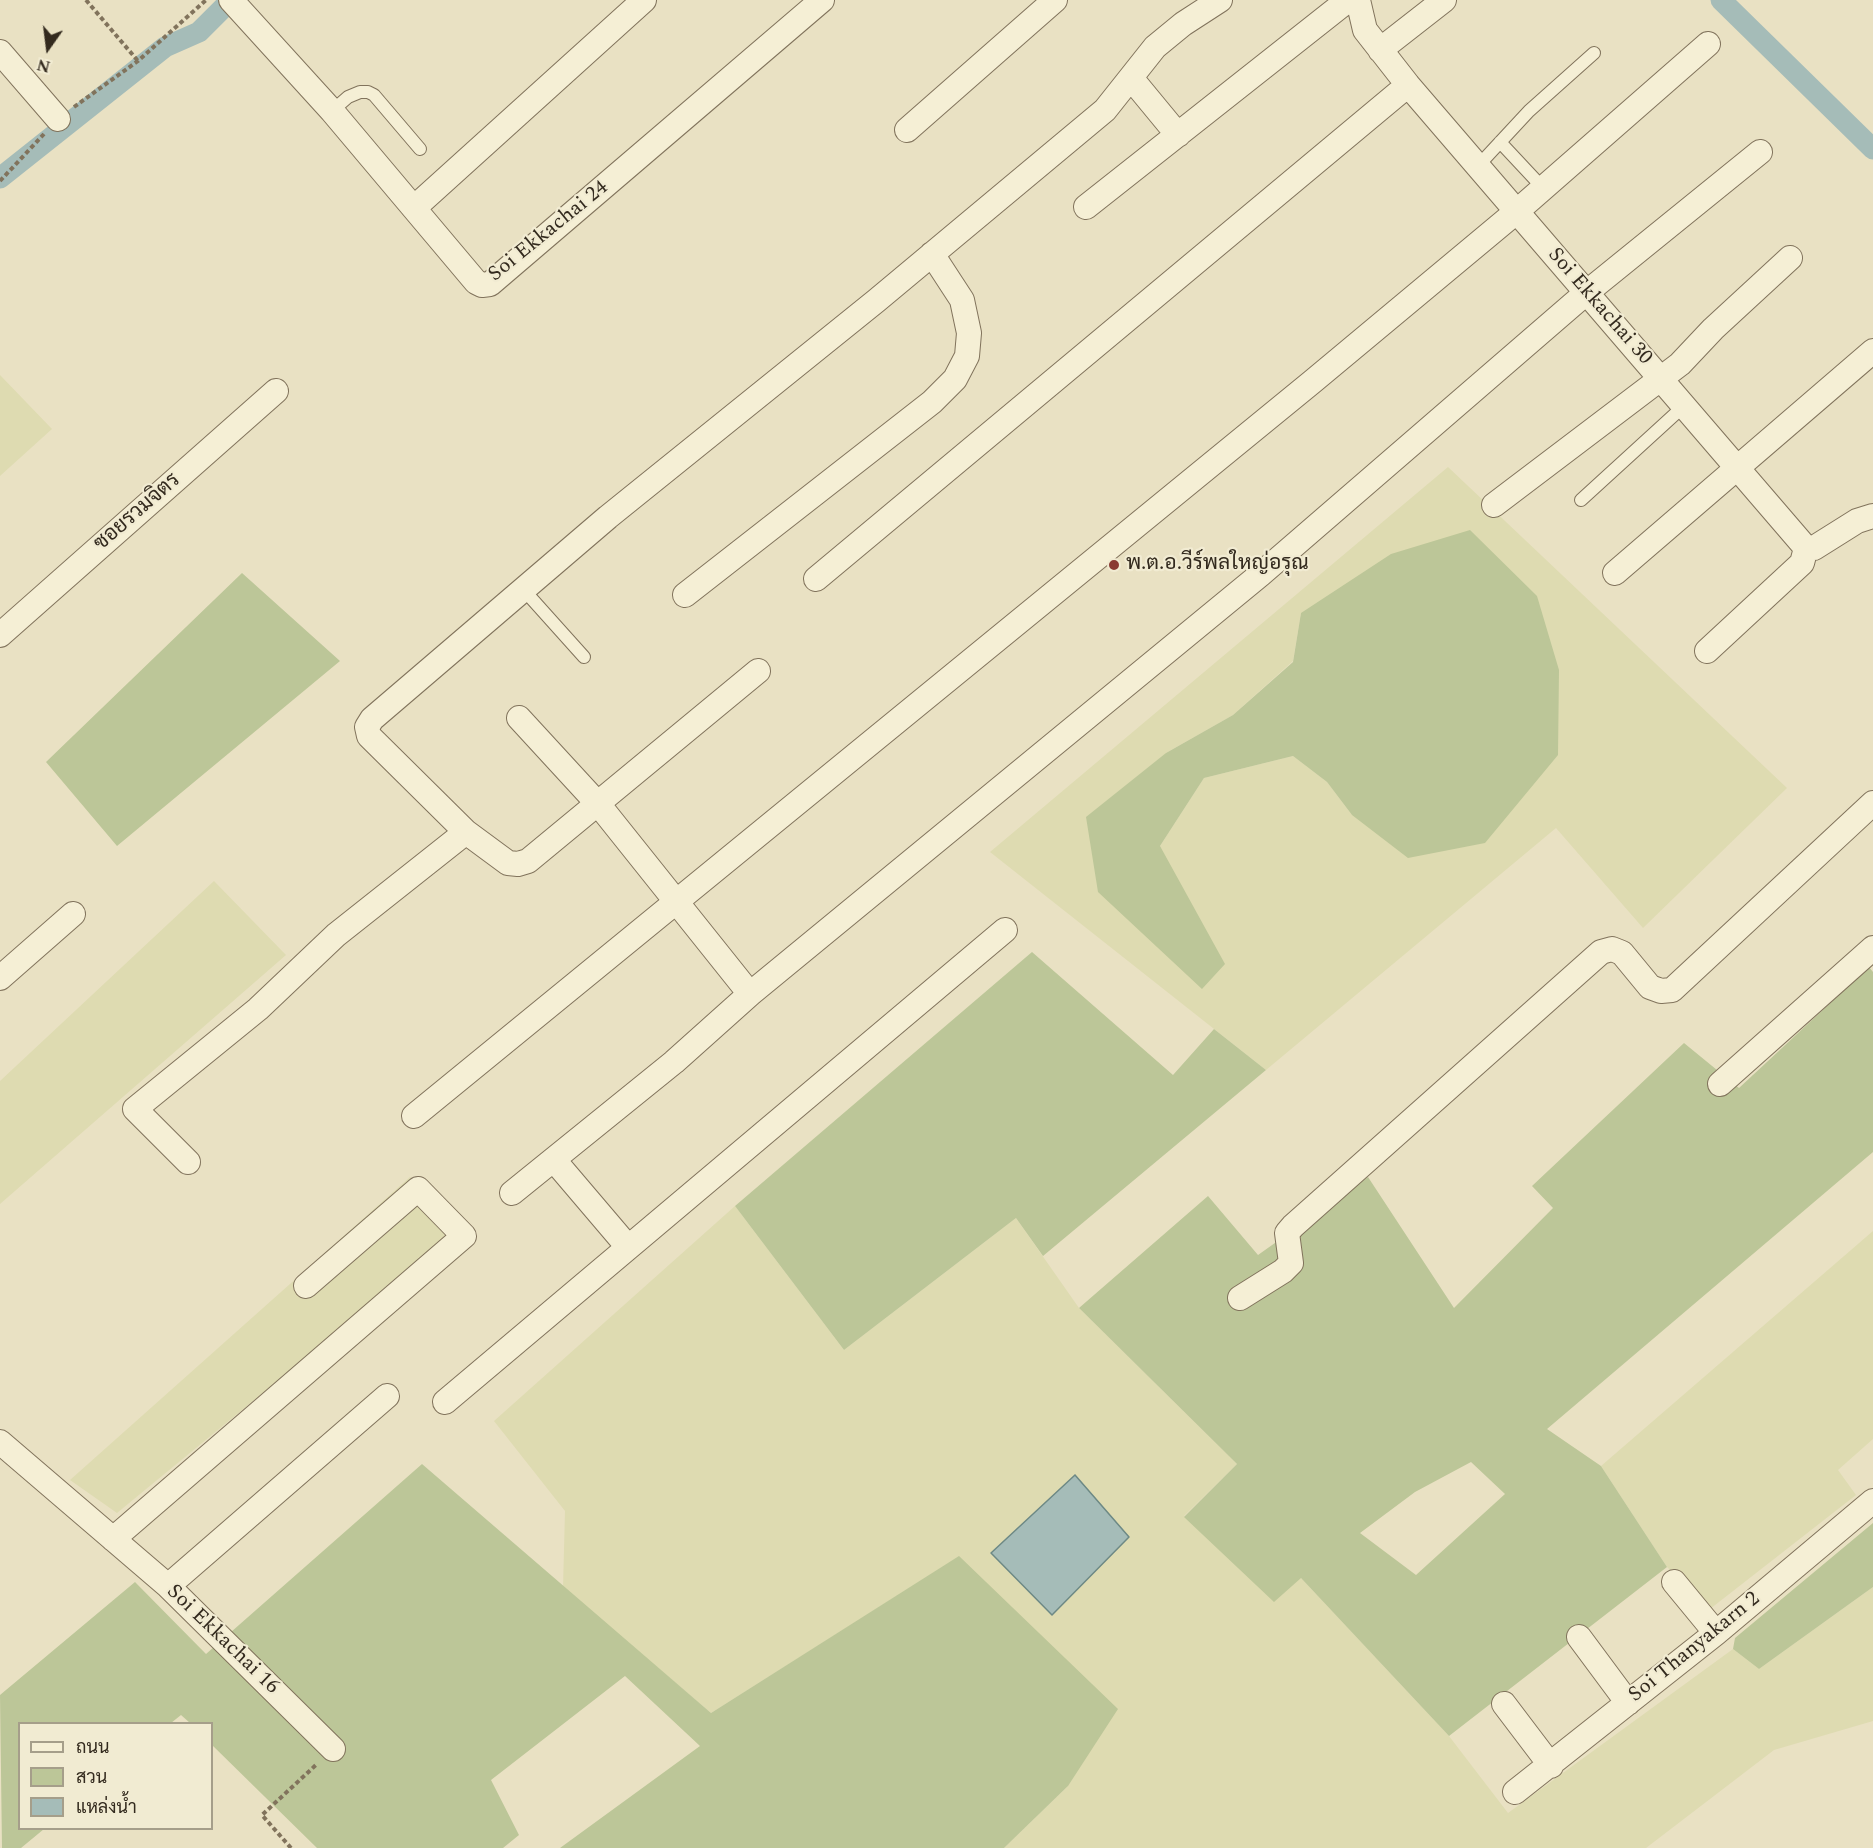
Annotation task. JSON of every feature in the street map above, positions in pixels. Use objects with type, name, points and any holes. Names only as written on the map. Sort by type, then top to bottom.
[{"type":"street","points":[[414,208],[644,0]]},
{"type":"street","name":"Soi Ekkachai 24","points":[[234,4],[332,111],[476,282],[490,284],[822,0]]},
{"type":"street","points":[[907,130],[1055,0]]},
{"type":"street","points":[[758,672],[599,805],[528,861],[518,864],[508,862],[466,832],[369,736],[367,727],[372,719],[608,517],[932,254],[1105,110],[1155,47],[1183,24],[1220,0]]},
{"type":"street","points":[[1086,207],[1348,0]]},
{"type":"street","name":"Soi Ekkachai 30","points":[[1358,0],[1365,30],[1408,85],[1806,548]]},
{"type":"street","points":[[1380,50],[1444,0]]},
{"type":"street","points":[[414,1116],[1312,382],[1516,212],[1708,44]]},
{"type":"street","points":[[0,52],[58,119]]},
{"type":"street","points":[[1131,78],[1178,135]]},
{"type":"street","points":[[816,579],[1408,85]]},
{"type":"street","points":[[512,1193],[674,1062],[750,994],[1261,574],[1586,293],[1760,152]]},
{"type":"street","points":[[685,595],[932,402],[954,379],[967,356],[969,333],[962,300],[932,254]]},
{"type":"street","points":[[1494,505],[1680,364],[1713,329],[1790,258]]},
{"type":"street","points":[[1615,573],[1873,351]]},
{"type":"street","name":"ซอยรวมจิตร","points":[[0,635],[276,391]]},
{"type":"street","points":[[1707,651],[1802,563],[1806,548],[1814,548],[1872,512]]},
{"type":"street","points":[[519,718],[599,805],[750,994]]},
{"type":"street","points":[[1240,1298],[1283,1271],[1291,1263],[1287,1233],[1293,1226],[1601,952],[1612,949],[1622,953],[1650,987],[1661,991],[1672,990],[1873,803]]},
{"type":"street","points":[[188,1162],[135,1109],[258,1009],[336,935],[466,832]]},
{"type":"street","points":[[0,978],[73,914]]},
{"type":"street","points":[[445,1402],[1005,930]]},
{"type":"street","points":[[1720,1084],[1873,948]]},
{"type":"street","points":[[554,1160],[628,1248]]},
{"type":"street","points":[[113,1539],[464,1236],[418,1189],[306,1286]]},
{"type":"street","points":[[168,1586],[387,1396]]},
{"type":"street","name":"Soi Ekkachai 16","points":[[0,1442],[168,1586],[333,1749]]},
{"type":"street","name":"Soi Thanyakarn 2","points":[[1515,1792],[1551,1766],[1716,1633],[1873,1501]]},
{"type":"street","points":[[1674,1582],[1716,1633]]},
{"type":"street","points":[[1579,1637],[1629,1703]]},
{"type":"street","points":[[1504,1704],[1551,1766]]},
{"type":"lane","points":[[1477,167],[1565,76],[1594,53]]},
{"type":"lane","points":[[332,111],[348,98],[360,92],[368,92],[374,95],[420,148]]},
{"type":"lane","points":[[1500,142],[1543,188]]},
{"type":"lane","points":[[1581,500],[1685,405]]},
{"type":"lane","points":[[523,589],[584,657]]},
{"type":"path","points":[[86,0],[138,60]]},
{"type":"path","points":[[0,181],[58,119],[138,60],[206,0]]},
{"type":"path","points":[[291,1848],[262,1815],[333,1749]]},
{"type":"shaded area","points":[[0,375],[52,429],[0,476]]},
{"type":"shaded area","points":[[1448,467],[1787,788],[1643,928],[1556,828],[1266,1070],[990,852]],"holes":[[[1301,613],[1352,815],[1327,782],[1293,756],[1204,778],[1160,846],[1166,753],[1233,715],[1293,661]]]},
{"type":"shaded area","points":[[214,881],[286,955],[0,1204],[0,1081]]},
{"type":"shaded area","points":[[410,1177],[468,1224],[117,1513],[70,1480]]},
{"type":"shaded area","points":[[735,1206],[844,1350],[1016,1218],[1079,1308],[1237,1464],[1184,1516],[1301,1578],[1449,1736],[1508,1813],[1733,1649],[1759,1669],[1873,1587],[1873,1721],[1774,1750],[1646,1848],[1004,1848],[1068,1786],[959,1557],[711,1713],[563,1588],[565,1511],[494,1421]]},
{"type":"shaded area","points":[[1873,1231],[1873,1439],[1838,1470],[1856,1495],[1710,1609],[1667,1567],[1601,1466]]},
{"type":"green space","points":[[1470,530],[1537,596],[1559,670],[1558,755],[1485,843],[1408,858],[1352,815],[1327,782],[1293,756],[1204,778],[1160,846],[1225,964],[1202,989],[1098,892],[1086,817],[1166,753],[1233,715],[1293,662],[1301,613],[1391,554]]},
{"type":"green space","points":[[242,573],[340,661],[117,846],[46,762]]},
{"type":"green space","points":[[1032,952],[1173,1075],[1214,1029],[1266,1070],[1043,1256],[1016,1218],[844,1350],[735,1206]]},
{"type":"green space","points":[[1869,967],[1873,972],[1873,1152],[1547,1429],[1601,1466],[1667,1567],[1449,1736],[1301,1578],[1274,1602],[1184,1517],[1237,1464],[1079,1308],[1208,1196],[1258,1255],[1368,1177],[1454,1308],[1553,1208],[1532,1186],[1684,1043],[1739,1088]],"holes":[[[1471,1462],[1505,1494],[1416,1575],[1360,1533],[1415,1492]]]},
{"type":"green space","points":[[422,1464],[711,1713],[959,1556],[1118,1709],[1068,1786],[1004,1848],[560,1848],[700,1746],[625,1676],[491,1780],[519,1835],[503,1848],[317,1848],[213,1746],[213,1722],[189,1722],[181,1715],[172,1722],[18,1722],[18,1830],[43,1830],[21,1848],[2,1848],[0,1695],[135,1582],[206,1654]]},
{"type":"green space","points":[[1873,1523],[1873,1587],[1759,1669],[1733,1649],[1735,1638]]},
{"type":"water","points":[[1075,1475],[1129,1537],[1052,1615],[991,1553]]},
{"type":"waterway","points":[[0,178],[165,47],[199,32],[231,0]]},
{"type":"waterway","points":[[1721,0],[1873,149]]},
{"type":"place","name":"พ.ต.อ.วีร์พลใหญ่อรุณ","points":[[1114,565]]}]
